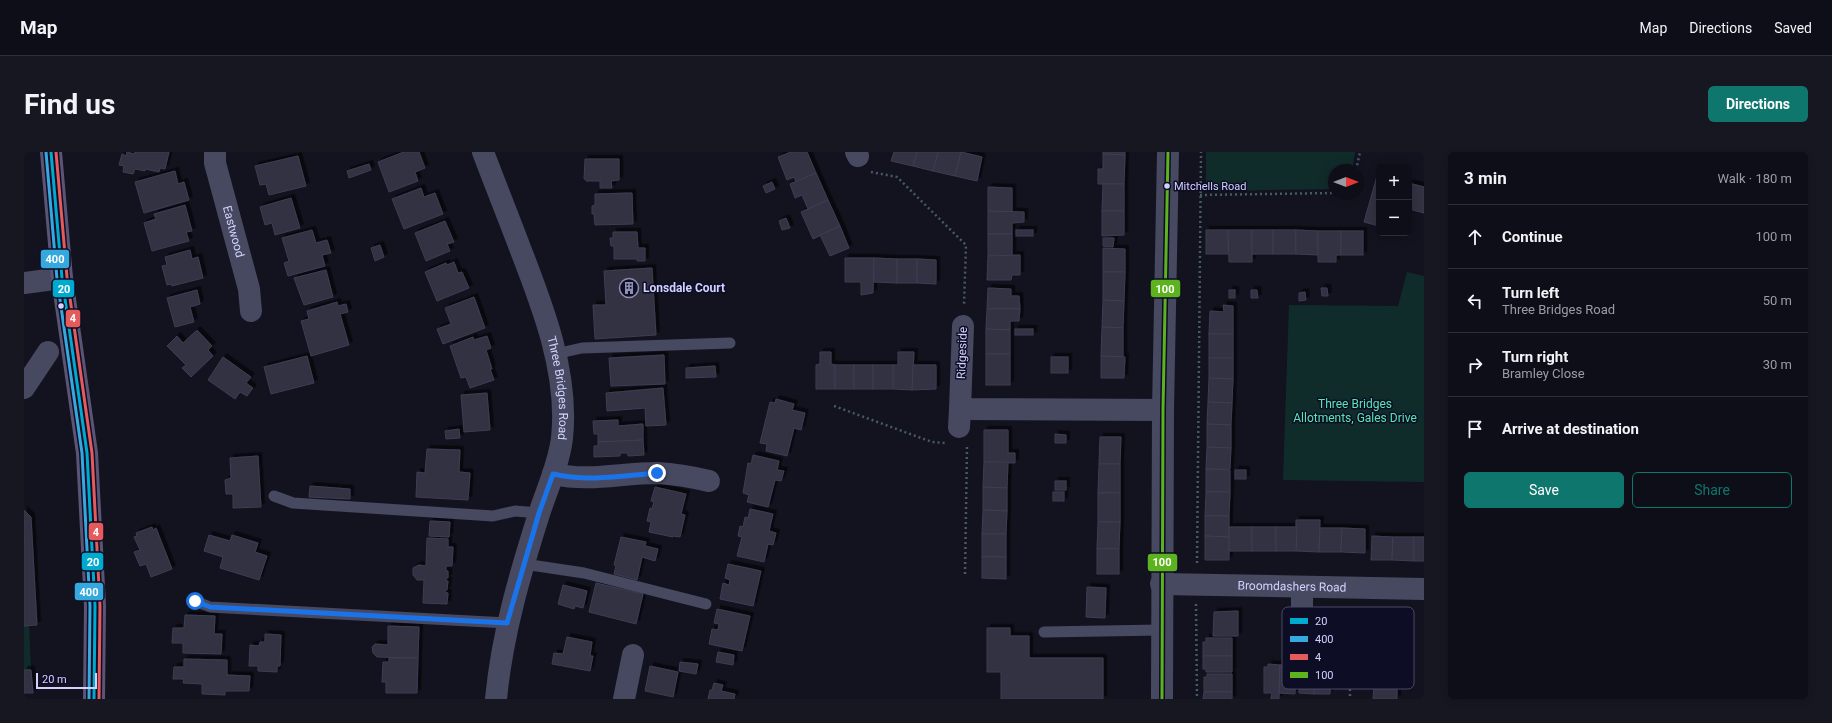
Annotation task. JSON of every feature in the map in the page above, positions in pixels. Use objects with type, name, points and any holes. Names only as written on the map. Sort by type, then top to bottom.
[{"type":"main road","points":[[51,152],[62,278],[87,453],[95,606],[91,696]]},
{"type":"street","name":"Eastwood","points":[[215,152],[215,163],[249,289],[251,311]]},
{"type":"street","name":"Three Bridges Road","points":[[483,152],[540,298],[554,354],[563,411],[562,440],[507,623],[498,675],[496,699]]},
{"type":"street","points":[[1162,699],[1161,584],[1168,152]]},
{"type":"street","points":[[24,283],[62,278]]},
{"type":"street","name":"Ridgeside","points":[[959,427],[963,326]]},
{"type":"street","points":[[24,388],[48,352]]},
{"type":"street","points":[[959,427],[1163,410]]},
{"type":"street","points":[[553,474],[567,477],[599,478],[657,473],[709,481]]},
{"type":"street","name":"Broomdashers Road","points":[[1161,584],[1424,589]]},
{"type":"street","points":[[1302,587],[1302,607]]},
{"type":"street","points":[[624,699],[633,655]]},
{"type":"lane","points":[[554,354],[582,348],[730,343]]},
{"type":"lane","points":[[274,496],[294,503],[493,516],[515,511],[539,513]]},
{"type":"lane","points":[[524,564],[584,573],[706,604]]},
{"type":"lane","points":[[195,601],[210,607],[507,623]]},
{"type":"lane","points":[[1044,632],[1161,630]]},
{"type":"path","points":[[1197,699],[1196,585],[1201,152]]},
{"type":"path","points":[[1357,164],[1360,152]]},
{"type":"path","name":"Ridgeside","points":[[857,154],[861,170],[898,177],[966,245],[963,326]]},
{"type":"path","points":[[1200,195],[1328,194]]},
{"type":"path","points":[[834,406],[932,442],[959,427],[967,444],[965,574]]},
{"type":"path","points":[[1349,588],[1349,607]]},
{"type":"path","points":[[1350,689],[1350,699]]},
{"type":"green space","points":[[1206,152],[1355,152],[1353,164],[1328,164],[1328,189],[1206,191]]},
{"type":"green space","name":"Three Bridges Allotments, Gales Drive","points":[[1407,272],[1424,276],[1424,482],[1283,480],[1289,305],[1398,306]]},
{"type":"green space","points":[[29,625],[31,670],[24,670],[24,626]]},
{"type":"building","points":[[127,152],[134,154],[135,152],[169,152],[165,169],[160,168],[159,172],[145,169],[145,171],[135,169],[133,174],[123,172],[124,166],[119,165],[122,154],[126,156]]},
{"type":"building","points":[[404,152],[419,152],[425,168],[415,172],[418,181],[389,192],[378,162]]},
{"type":"building","points":[[791,152],[807,152],[816,173],[796,182],[794,177],[787,180],[778,157]]},
{"type":"building","points":[[894,152],[917,152],[913,166],[891,161]]},
{"type":"building","points":[[917,152],[938,152],[933,171],[913,166]]},
{"type":"building","points":[[938,152],[961,152],[955,176],[933,171]]},
{"type":"building","points":[[961,152],[982,157],[977,181],[955,176]]},
{"type":"building","points":[[1103,152],[1125,152],[1125,155],[1103,154]]},
{"type":"building","points":[[1103,154],[1125,155],[1124,184],[1098,184],[1098,169],[1103,169]]},
{"type":"building","points":[[298,156],[306,186],[269,195],[266,184],[260,185],[255,166]]},
{"type":"building","points":[[585,159],[619,159],[619,180],[611,181],[612,188],[600,188],[600,181],[586,181],[586,179],[584,179]]},
{"type":"building","points":[[369,164],[371,170],[349,178],[347,171]]},
{"type":"building","points":[[175,171],[178,184],[184,182],[189,200],[144,213],[135,182]]},
{"type":"building","points":[[816,173],[828,200],[808,209],[802,195],[795,198],[790,184]]},
{"type":"building","points":[[1376,180],[1376,225],[1364,222]]},
{"type":"building","points":[[772,182],[775,189],[766,193],[763,186]]},
{"type":"building","points":[[1103,184],[1124,184],[1124,211],[1102,211]]},
{"type":"building","points":[[1412,184],[1424,187],[1424,213],[1412,210]]},
{"type":"building","points":[[988,187],[1012,188],[1012,212],[988,211]]},
{"type":"building","points":[[421,188],[424,197],[435,193],[443,214],[404,229],[392,199]]},
{"type":"building","points":[[632,193],[633,224],[595,225],[594,214],[592,214],[592,206],[595,205],[595,194]]},
{"type":"building","points":[[291,198],[300,228],[275,235],[272,223],[265,225],[260,207]]},
{"type":"building","points":[[828,200],[840,226],[813,239],[801,212]]},
{"type":"building","points":[[185,205],[192,231],[186,232],[189,241],[152,251],[144,223],[156,219],[154,214]]},
{"type":"building","points":[[988,211],[1024,212],[1024,222],[1012,223],[1012,234],[988,234]]},
{"type":"building","points":[[1102,211],[1124,211],[1124,235],[1102,236]]},
{"type":"building","points":[[786,218],[790,228],[782,230],[779,221]]},
{"type":"building","points":[[445,221],[454,242],[447,244],[450,251],[426,261],[415,233]]},
{"type":"building","points":[[840,226],[849,248],[830,256],[820,235]]},
{"type":"building","points":[[312,230],[316,243],[327,240],[331,253],[322,255],[325,266],[288,276],[284,263],[289,261],[282,238]]},
{"type":"building","points":[[1016,230],[1033,230],[1033,236],[1016,236]]},
{"type":"building","points":[[1206,230],[1228,230],[1228,254],[1206,254]]},
{"type":"building","points":[[1228,230],[1252,230],[1252,262],[1229,262]]},
{"type":"building","points":[[1252,230],[1273,230],[1273,254],[1252,254]]},
{"type":"building","points":[[1273,230],[1296,230],[1296,254],[1273,254]]},
{"type":"building","points":[[1296,230],[1318,231],[1318,255],[1296,254]]},
{"type":"building","points":[[1318,231],[1341,231],[1341,255],[1336,255],[1336,262],[1318,262]]},
{"type":"building","points":[[1341,231],[1363,231],[1363,255],[1341,255]]},
{"type":"building","points":[[613,232],[637,232],[638,248],[645,248],[645,261],[637,261],[637,259],[614,259],[614,246],[611,246],[610,238],[613,238]]},
{"type":"building","points":[[988,234],[1012,234],[1012,256],[988,256]]},
{"type":"building","points":[[1103,238],[1114,238],[1113,247],[1103,246]]},
{"type":"building","points":[[380,245],[384,257],[375,261],[371,248]]},
{"type":"building","points":[[1103,248],[1125,249],[1125,272],[1103,272]]},
{"type":"building","points":[[190,250],[192,259],[198,257],[203,278],[172,286],[171,284],[167,285],[162,266],[167,265],[165,257]]},
{"type":"building","points":[[1020,255],[1020,275],[1012,275],[1011,280],[987,280],[988,256]]},
{"type":"building","points":[[845,258],[874,258],[873,293],[861,295],[861,282],[845,282]]},
{"type":"building","points":[[874,258],[897,259],[897,283],[874,282]]},
{"type":"building","points":[[897,259],[917,259],[917,283],[897,283]]},
{"type":"building","points":[[917,259],[936,260],[936,284],[917,283]]},
{"type":"building","points":[[454,262],[458,273],[462,272],[469,288],[437,301],[425,272],[446,263],[447,265]]},
{"type":"building","name":"Lonsdale Court","points":[[652,268],[656,335],[595,339],[593,305],[606,305],[604,271]]},
{"type":"building","points":[[326,270],[333,297],[304,305],[294,278]]},
{"type":"building","points":[[1103,272],[1125,272],[1124,301],[1103,300]]},
{"type":"building","points":[[988,288],[1011,289],[1011,296],[1019,296],[1020,309],[987,309]]},
{"type":"building","points":[[1321,288],[1327,288],[1328,296],[1322,296]]},
{"type":"building","points":[[197,290],[200,304],[190,307],[194,322],[175,327],[167,298]]},
{"type":"building","points":[[1229,290],[1235,290],[1235,298],[1229,298]]},
{"type":"building","points":[[1251,290],[1257,290],[1258,298],[1251,298]]},
{"type":"building","points":[[1305,292],[1306,300],[1299,301],[1299,293]]},
{"type":"building","points":[[474,297],[485,328],[443,344],[437,329],[451,324],[445,308]]},
{"type":"building","points":[[1103,300],[1124,301],[1123,328],[1102,327]]},
{"type":"building","points":[[337,302],[338,306],[346,304],[348,312],[340,314],[349,345],[311,356],[301,321],[309,319],[307,311]]},
{"type":"building","points":[[1223,305],[1233,306],[1233,334],[1209,334],[1210,311],[1224,312]]},
{"type":"building","points":[[987,309],[1020,309],[1019,321],[1010,321],[1010,330],[986,329]]},
{"type":"building","points":[[1102,327],[1123,328],[1123,357],[1101,356]]},
{"type":"building","points":[[986,329],[1010,330],[1010,354],[986,354]]},
{"type":"building","points":[[1015,329],[1033,329],[1033,335],[1015,335]]},
{"type":"building","points":[[197,330],[212,346],[208,350],[213,356],[191,377],[182,368],[186,365],[167,346],[177,336],[183,343]]},
{"type":"building","points":[[1209,334],[1233,334],[1233,358],[1209,358]]},
{"type":"building","points":[[487,336],[491,348],[486,350],[494,380],[470,388],[466,377],[461,378],[450,346],[473,337],[474,340]]},
{"type":"building","points":[[820,352],[831,352],[831,364],[835,365],[835,389],[816,389],[816,365],[820,364]]},
{"type":"building","points":[[898,352],[914,352],[912,390],[893,389],[893,365],[898,365]]},
{"type":"building","points":[[986,354],[1010,354],[1010,385],[986,385]]},
{"type":"building","points":[[664,355],[665,384],[611,386],[609,358]]},
{"type":"building","points":[[307,356],[314,383],[271,394],[264,367]]},
{"type":"building","points":[[1101,356],[1125,357],[1124,378],[1101,378]]},
{"type":"building","points":[[223,357],[251,377],[246,383],[253,388],[247,396],[240,392],[235,399],[208,380]]},
{"type":"building","points":[[1051,357],[1068,357],[1068,373],[1051,373]]},
{"type":"building","points":[[1209,358],[1233,358],[1233,379],[1209,378]]},
{"type":"building","points":[[835,365],[854,365],[854,389],[835,389]]},
{"type":"building","points":[[854,365],[873,365],[873,389],[854,389]]},
{"type":"building","points":[[873,365],[893,365],[893,389],[873,389]]},
{"type":"building","points":[[913,365],[936,365],[936,389],[912,390]]},
{"type":"building","points":[[715,366],[716,377],[686,378],[686,368]]},
{"type":"building","points":[[1209,378],[1233,379],[1232,403],[1208,402]]},
{"type":"building","points":[[663,388],[666,425],[646,426],[645,408],[607,411],[606,393]]},
{"type":"building","points":[[487,393],[490,430],[464,432],[461,395]]},
{"type":"building","points":[[776,399],[794,404],[792,410],[805,413],[801,430],[794,428],[787,456],[766,451],[767,444],[760,443],[770,402],[775,403]]},
{"type":"building","points":[[1208,402],[1232,403],[1231,425],[1207,424]]},
{"type":"building","points":[[618,420],[618,426],[643,424],[643,440],[598,442],[598,434],[594,434],[593,421]]},
{"type":"building","points":[[1207,424],[1231,425],[1231,448],[1207,447]]},
{"type":"building","points":[[459,429],[460,438],[446,439],[445,431]]},
{"type":"building","points":[[984,430],[1008,430],[1008,453],[1015,453],[1015,463],[984,462]]},
{"type":"building","points":[[1055,434],[1066,435],[1066,443],[1055,443]]},
{"type":"building","points":[[1100,437],[1121,437],[1120,464],[1099,464]]},
{"type":"building","points":[[643,440],[644,455],[628,456],[628,453],[620,453],[620,456],[594,457],[594,446],[598,446],[598,442]]},
{"type":"building","points":[[1207,447],[1231,448],[1230,469],[1206,469]]},
{"type":"building","points":[[427,449],[460,450],[459,472],[470,473],[468,500],[416,497],[417,472],[425,473]]},
{"type":"building","points":[[753,455],[779,461],[777,470],[784,471],[781,481],[775,480],[768,507],[747,502],[749,495],[743,493],[748,463],[751,464]]},
{"type":"building","points":[[258,456],[261,507],[233,508],[233,494],[226,494],[225,480],[231,478],[230,458]]},
{"type":"building","points":[[984,462],[1008,462],[1007,488],[983,487]]},
{"type":"building","points":[[1099,464],[1120,464],[1120,493],[1098,493]]},
{"type":"building","points":[[1206,469],[1230,470],[1230,492],[1206,492]]},
{"type":"building","points":[[1235,470],[1246,470],[1246,479],[1235,479]]},
{"type":"building","points":[[1055,481],[1066,481],[1066,490],[1055,490]]},
{"type":"building","points":[[310,486],[350,489],[350,499],[309,497]]},
{"type":"building","points":[[655,487],[686,494],[681,514],[685,515],[680,537],[649,532],[651,522],[647,521],[650,508],[652,509],[654,502],[651,501]]},
{"type":"building","points":[[983,487],[1007,488],[1007,511],[983,510]]},
{"type":"building","points":[[1053,492],[1064,492],[1064,501],[1053,501]]},
{"type":"building","points":[[1206,492],[1230,492],[1229,516],[1205,516]]},
{"type":"building","points":[[1098,493],[1120,493],[1120,522],[1098,522]]},
{"type":"building","points":[[750,509],[773,514],[769,531],[776,533],[773,545],[768,544],[764,562],[737,556],[742,537],[738,536],[740,526],[743,527],[745,517],[748,518]]},
{"type":"building","points":[[24,510],[31,517],[37,625],[24,626]]},
{"type":"building","points":[[983,510],[1007,511],[1006,534],[982,534]]},
{"type":"building","points":[[1205,516],[1229,516],[1229,537],[1205,536]]},
{"type":"building","points":[[1296,520],[1320,520],[1319,552],[1296,551]]},
{"type":"building","points":[[430,521],[450,522],[449,537],[429,536]]},
{"type":"building","points":[[1098,522],[1120,522],[1119,549],[1097,549]]},
{"type":"building","points":[[152,527],[153,530],[156,528],[172,569],[151,577],[146,564],[140,566],[134,552],[140,550],[134,537],[137,536],[136,533]]},
{"type":"building","points":[[1229,527],[1252,527],[1252,551],[1229,551]]},
{"type":"building","points":[[1252,527],[1276,527],[1276,551],[1252,551]]},
{"type":"building","points":[[1276,527],[1297,527],[1296,551],[1276,551]]},
{"type":"building","points":[[1320,528],[1342,528],[1341,552],[1319,552]]},
{"type":"building","points":[[1342,528],[1365,529],[1365,553],[1341,552]]},
{"type":"building","points":[[982,534],[1006,534],[1006,557],[982,557]]},
{"type":"building","points":[[209,535],[230,541],[232,535],[258,543],[255,552],[267,556],[259,580],[220,568],[223,557],[204,551]]},
{"type":"building","points":[[1205,536],[1229,537],[1229,560],[1205,560]]},
{"type":"building","points":[[1372,536],[1393,537],[1392,560],[1371,560]]},
{"type":"building","points":[[621,537],[646,542],[645,546],[658,549],[655,561],[642,557],[637,580],[614,574],[616,566],[614,565]]},
{"type":"building","points":[[1393,537],[1414,537],[1414,561],[1392,560]]},
{"type":"building","points":[[1414,537],[1424,537],[1424,561],[1414,561]]},
{"type":"building","points":[[427,538],[448,539],[448,547],[453,547],[452,566],[446,566],[446,571],[448,571],[448,578],[446,578],[446,581],[448,581],[447,590],[445,590],[445,592],[448,593],[447,604],[423,603],[424,580],[417,580],[413,575],[413,568],[419,565],[426,566]]},
{"type":"building","points":[[1097,549],[1119,549],[1119,574],[1097,574]]},
{"type":"building","points":[[982,557],[1006,557],[1006,579],[982,578]]},
{"type":"building","points":[[728,564],[761,571],[753,606],[720,599],[723,583],[729,585],[730,580],[725,578]]},
{"type":"building","points":[[596,583],[643,594],[636,624],[589,612]]},
{"type":"building","points":[[563,585],[587,591],[583,608],[575,606],[574,609],[558,604]]},
{"type":"building","points":[[1087,587],[1106,588],[1105,618],[1086,617]]},
{"type":"building","points":[[717,609],[750,616],[742,651],[709,644],[712,629],[718,630],[719,624],[714,623]]},
{"type":"building","points":[[1238,611],[1238,636],[1213,636],[1214,612]]},
{"type":"building","points":[[185,615],[215,616],[214,634],[222,634],[221,654],[183,653],[183,643],[172,643],[173,628],[184,628]]},
{"type":"building","points":[[388,626],[419,627],[418,658],[377,657],[373,653],[372,647],[375,644],[388,645]]},
{"type":"building","points":[[987,628],[1010,628],[1010,636],[1029,636],[1029,658],[1103,658],[1103,699],[1001,699],[1001,672],[987,672]]},
{"type":"building","points":[[265,634],[281,635],[280,666],[277,666],[277,672],[258,671],[258,666],[249,666],[250,645],[259,646],[260,642],[265,642]]},
{"type":"building","points":[[567,637],[592,642],[590,656],[593,656],[590,671],[552,664],[554,653],[563,654]]},
{"type":"building","points":[[1206,638],[1232,638],[1232,656],[1203,656],[1203,642],[1206,642]]},
{"type":"building","points":[[718,652],[734,655],[733,665],[716,662]]},
{"type":"building","points":[[1203,656],[1232,656],[1232,672],[1206,672],[1206,669],[1203,669]]},
{"type":"building","points":[[389,658],[418,658],[417,693],[386,693],[386,682],[382,682],[383,662],[389,662]]},
{"type":"building","points":[[184,659],[227,660],[227,675],[250,676],[249,691],[225,691],[225,695],[202,694],[202,684],[183,683],[184,679],[173,679],[174,667],[184,667]]},
{"type":"building","points":[[680,662],[698,664],[696,674],[679,671]]},
{"type":"building","points":[[1268,664],[1280,665],[1279,699],[1271,699],[1272,693],[1264,693],[1264,667],[1268,667]]},
{"type":"building","points":[[1280,665],[1282,665],[1282,689],[1295,689],[1295,694],[1279,693]]},
{"type":"building","points":[[650,666],[678,672],[673,697],[645,691]]},
{"type":"building","points":[[24,670],[31,670],[33,693],[24,693]]},
{"type":"building","points":[[1207,674],[1232,674],[1232,692],[1204,692],[1204,677],[1207,677]]},
{"type":"building","points":[[714,683],[723,685],[721,691],[735,694],[734,699],[708,699],[710,690],[712,690]]},
{"type":"building","points":[[1299,689],[1314,689],[1314,694],[1299,693]]},
{"type":"building","points":[[1314,689],[1330,689],[1330,694],[1314,694]]},
{"type":"building","points":[[1374,689],[1397,689],[1397,699],[1373,699]]},
{"type":"building","points":[[1204,692],[1232,692],[1232,699],[1203,699]]},
{"type":"transit line","name":"400","points":[[46,152],[57,279],[82,453],[90,606],[89,699]]},
{"type":"transit line","name":"20","points":[[51,152],[62,278],[87,453],[95,606],[94,699]]},
{"type":"transit line","name":"4","points":[[56,152],[67,277],[92,453],[100,606],[99,699]]},
{"type":"transit line","name":"100","points":[[1162,699],[1163,410],[1168,152]]},
{"type":"place","name":"Mitchells Road","points":[[1167,186]]},
{"type":"place","name":"Lonsdale Court","points":[[629,288]]},
{"type":"route","points":[[195,601],[210,607],[507,623],[539,513],[553,474],[567,477],[599,478],[657,473]]}]
